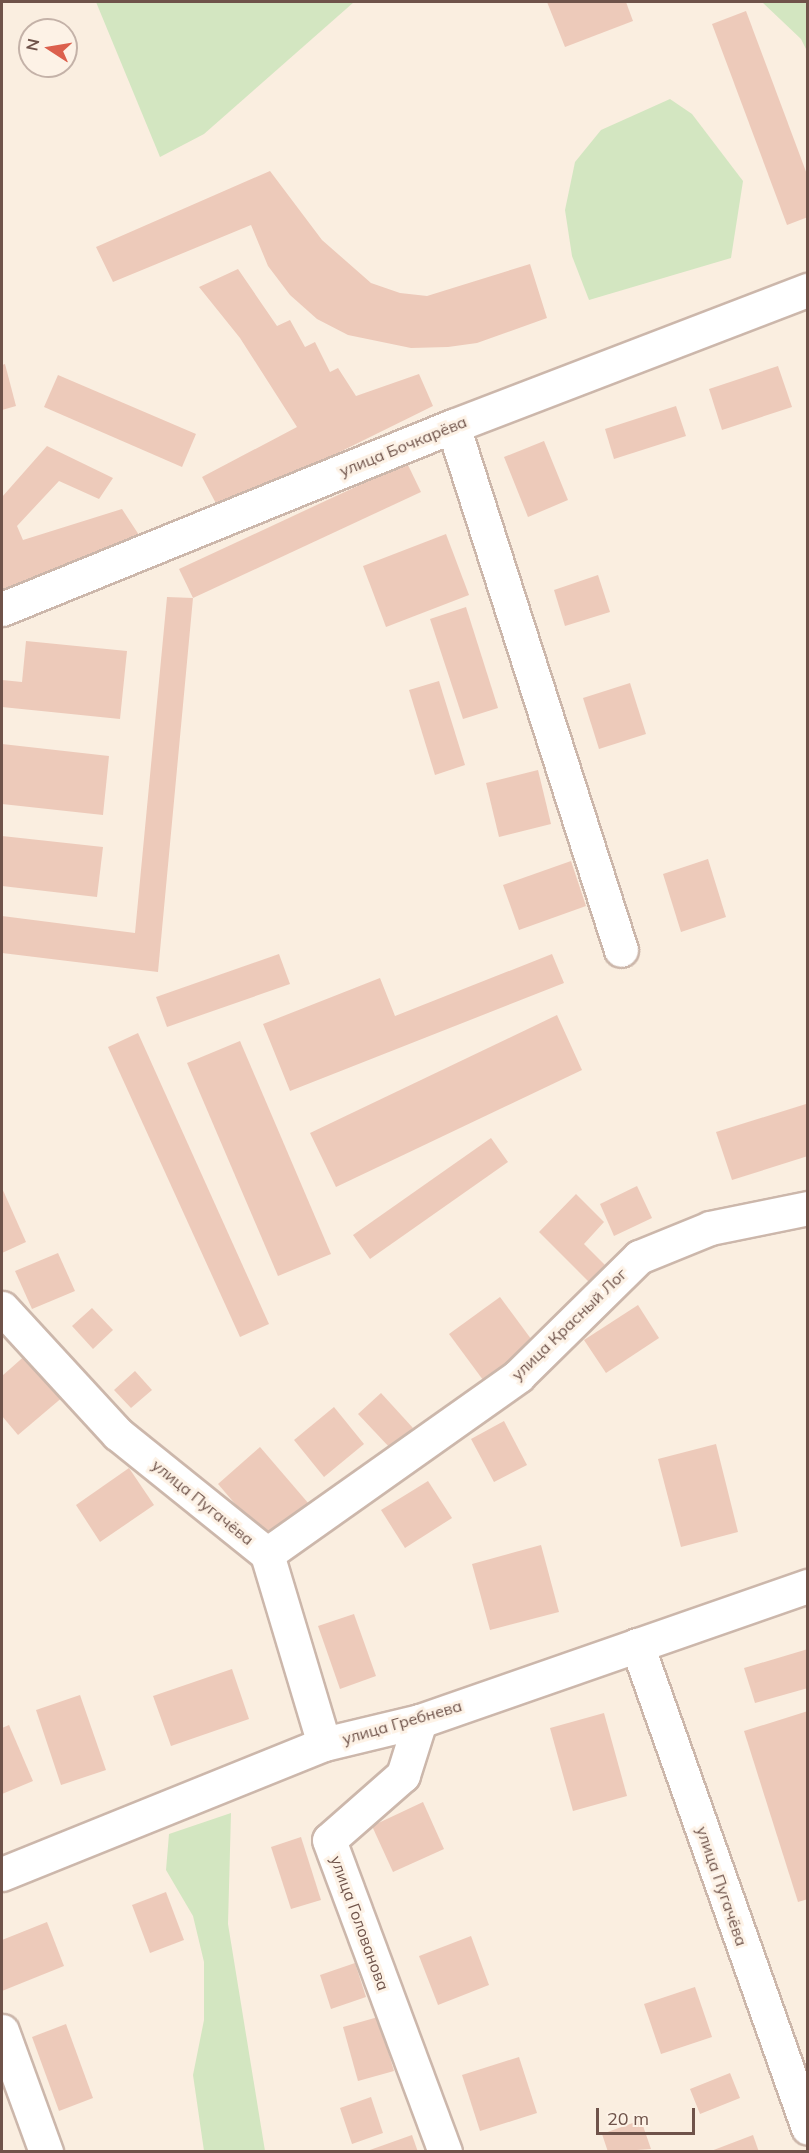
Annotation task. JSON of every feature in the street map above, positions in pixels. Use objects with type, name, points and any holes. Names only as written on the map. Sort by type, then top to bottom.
[{"type":"street","name":"улица Бочкарёва","points":[[2,609],[453,426],[807,291]]},
{"type":"street","points":[[453,426],[621,950]]},
{"type":"street","name":"улица Красный Лог","points":[[267,1554],[518,1376],[639,1257],[710,1228],[807,1208]]},
{"type":"street","name":"улица Пугачёва","points":[[2,1308],[118,1434],[267,1554],[324,1744]]},
{"type":"street","name":"улица Гребнева","points":[[2,1874],[324,1744],[420,1721],[807,1586]]},
{"type":"street","name":"улица Пугачёва","points":[[638,1645],[807,2128]]},
{"type":"street","name":"улица Голованова","points":[[420,1721],[403,1775],[329,1840],[445,2151]]},
{"type":"street","points":[[2,2031],[46,2151]]},
{"type":"green space","points":[[96,2],[354,2],[204,134],[160,157]]},
{"type":"green space","points":[[762,2],[807,2],[807,51],[801,39]]},
{"type":"green space","points":[[670,99],[692,114],[743,181],[731,258],[589,300],[572,256],[565,210],[575,162],[601,130]]},
{"type":"green space","points":[[231,1813],[228,1924],[265,2151],[204,2151],[193,2075],[204,2020],[204,1962],[193,1916],[166,1870],[169,1834]]},
{"type":"building","points":[[547,2],[626,2],[633,21],[565,47]]},
{"type":"building","points":[[746,11],[808,177],[808,217],[787,225],[712,24]]},
{"type":"building","points":[[270,171],[322,240],[371,283],[400,293],[427,296],[530,264],[547,318],[477,343],[448,347],[411,348],[348,335],[317,319],[290,295],[268,266],[251,225],[113,282],[96,247]]},
{"type":"building","points":[[238,269],[277,326],[290,320],[305,347],[315,342],[330,372],[338,368],[356,396],[419,374],[433,406],[220,511],[202,477],[297,427],[240,338],[199,287]]},
{"type":"building","points":[[5,364],[16,406],[2,410],[2,365]]},
{"type":"building","points":[[778,366],[792,407],[722,430],[709,389]]},
{"type":"building","points":[[58,375],[196,434],[182,467],[44,407]]},
{"type":"building","points":[[676,406],[686,436],[614,459],[605,429]]},
{"type":"building","points":[[544,441],[568,500],[528,517],[504,457]]},
{"type":"building","points":[[47,446],[113,478],[99,499],[59,481],[17,526],[23,540],[122,509],[139,535],[2,595],[2,497]]},
{"type":"building","points":[[407,463],[421,492],[193,598],[179,569]]},
{"type":"building","points":[[446,534],[469,595],[386,627],[363,566]]},
{"type":"building","points":[[598,575],[610,612],[565,626],[554,590]]},
{"type":"building","points":[[167,597],[193,598],[158,972],[2,953],[2,916],[135,933]]},
{"type":"building","points":[[466,607],[498,708],[463,719],[430,619]]},
{"type":"building","points":[[26,641],[127,651],[120,719],[2,707],[2,680],[22,682]]},
{"type":"building","points":[[439,681],[465,765],[435,775],[409,690]]},
{"type":"building","points":[[630,683],[646,734],[599,749],[583,698]]},
{"type":"building","points":[[2,744],[109,756],[103,815],[2,804]]},
{"type":"building","points":[[538,770],[551,824],[499,837],[486,783]]},
{"type":"building","points":[[2,836],[103,847],[97,897],[2,886]]},
{"type":"building","points":[[708,859],[726,917],[681,932],[663,874]]},
{"type":"building","points":[[571,861],[586,906],[519,930],[503,885]]},
{"type":"building","points":[[279,954],[290,984],[167,1027],[156,997]]},
{"type":"building","points":[[552,954],[564,983],[290,1091],[263,1024],[380,978],[395,1016]]},
{"type":"building","points":[[557,1015],[582,1070],[336,1187],[310,1133]]},
{"type":"building","points":[[138,1033],[269,1324],[240,1337],[108,1047]]},
{"type":"building","points":[[240,1041],[331,1254],[278,1276],[187,1063]]},
{"type":"building","points":[[806,1104],[808,1156],[732,1180],[716,1132]]},
{"type":"building","points":[[491,1138],[508,1162],[370,1259],[353,1235]]},
{"type":"building","points":[[637,1186],[652,1218],[614,1236],[600,1204]]},
{"type":"building","points":[[2,1188],[26,1242],[2,1253]]},
{"type":"building","points":[[576,1194],[604,1222],[584,1244],[605,1265],[589,1282],[539,1232]]},
{"type":"building","points":[[58,1253],[75,1291],[32,1309],[15,1271]]},
{"type":"building","points":[[500,1297],[537,1347],[486,1384],[449,1334]]},
{"type":"building","points":[[638,1305],[659,1338],[606,1373],[584,1340]]},
{"type":"building","points":[[92,1308],[113,1330],[93,1349],[72,1326]]},
{"type":"building","points":[[28,1353],[64,1396],[18,1435],[2,1416],[2,1376]]},
{"type":"building","points":[[135,1371],[152,1390],[131,1408],[114,1390]]},
{"type":"building","points":[[381,1393],[413,1428],[391,1449],[358,1414]]},
{"type":"building","points":[[334,1407],[364,1444],[324,1477],[294,1440]]},
{"type":"building","points":[[504,1421],[527,1465],[494,1482],[471,1439]]},
{"type":"building","points":[[716,1444],[738,1532],[681,1547],[658,1459]]},
{"type":"building","points":[[260,1447],[309,1504],[267,1541],[218,1484]]},
{"type":"building","points":[[129,1468],[154,1505],[100,1542],[76,1505]]},
{"type":"building","points":[[428,1481],[452,1518],[405,1548],[381,1510]]},
{"type":"building","points":[[541,1545],[559,1612],[490,1630],[472,1564]]},
{"type":"building","points":[[354,1614],[376,1676],[340,1689],[318,1626]]},
{"type":"building","points":[[808,1649],[808,1688],[755,1703],[744,1668]]},
{"type":"building","points":[[232,1669],[249,1719],[171,1746],[153,1696]]},
{"type":"building","points":[[80,1695],[106,1770],[61,1785],[36,1710]]},
{"type":"building","points":[[808,1711],[808,1899],[798,1902],[744,1731]]},
{"type":"building","points":[[604,1713],[627,1796],[573,1811],[550,1728]]},
{"type":"building","points":[[9,1725],[33,1781],[2,1794],[2,1728]]},
{"type":"building","points":[[423,1802],[444,1849],[393,1872],[372,1826]]},
{"type":"building","points":[[301,1837],[321,1900],[291,1909],[271,1847]]},
{"type":"building","points":[[166,1892],[184,1940],[150,1953],[132,1905]]},
{"type":"building","points":[[47,1922],[64,1966],[2,1991],[2,1940]]},
{"type":"building","points":[[471,1936],[489,1985],[438,2005],[419,1956]]},
{"type":"building","points":[[355,1963],[366,1997],[331,2009],[320,1975]]},
{"type":"building","points":[[695,1987],[712,2037],[661,2054],[644,2004]]},
{"type":"building","points":[[378,2017],[394,2071],[358,2081],[343,2027]]},
{"type":"building","points":[[66,2024],[93,2098],[59,2111],[32,2037]]},
{"type":"building","points":[[519,2057],[537,2113],[480,2131],[462,2075]]},
{"type":"building","points":[[730,2073],[740,2098],[700,2114],[690,2089]]},
{"type":"building","points":[[371,2097],[383,2133],[352,2144],[340,2108]]},
{"type":"building","points":[[641,2120],[651,2149],[608,2152],[602,2134]]},
{"type":"building","points":[[412,2135],[418,2152],[367,2152],[367,2151]]},
{"type":"building","points":[[753,2135],[759,2152],[711,2152],[711,2151]]}]
